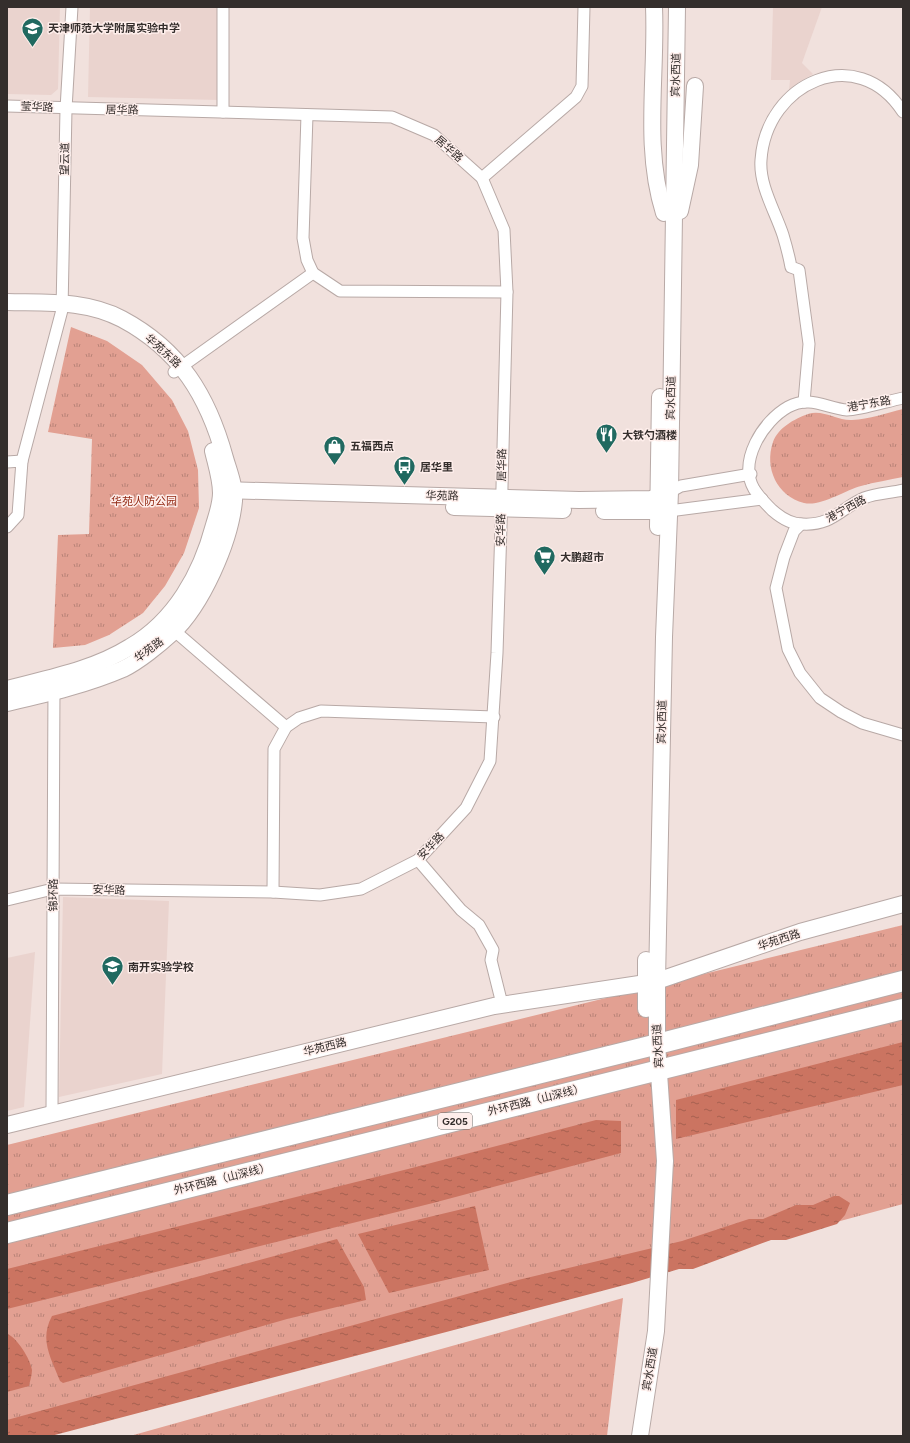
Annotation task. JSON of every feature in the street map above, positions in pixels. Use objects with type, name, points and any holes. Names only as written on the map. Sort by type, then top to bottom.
[{"type":"highway","name":"G205","points":[[7,1205],[652,1045],[903,981]]},
{"type":"highway","name":"外环西路（山深线）","points":[[7,1233],[654,1070],[903,1009]]},
{"type":"main road","points":[[654,7],[653,146],[658,194],[664,213]]},
{"type":"main road","name":"宾水西道","points":[[665,476],[664,213],[667,7]]},
{"type":"main road","name":"宾水西道","points":[[640,1436],[656,1332],[653,1283],[655,1235],[654,1070],[651,982],[664,637],[663,502],[674,232],[677,7]]},
{"type":"main road","points":[[674,232],[683,202],[690,165],[695,86]]},
{"type":"main road","name":"华苑东路","points":[[7,302],[63,307],[89,315],[123,330],[178,369],[202,418],[223,469],[230,494]]},
{"type":"main road","name":"华苑东路","points":[[7,309],[63,307]]},
{"type":"main road","points":[[223,469],[259,496]]},
{"type":"main road","points":[[638,506],[665,476]]},
{"type":"main road","name":"华苑路","points":[[7,704],[111,658],[169,625],[200,568],[212,533],[230,494],[638,506],[663,502]]},
{"type":"main road","name":"华苑路","points":[[7,689],[54,684]]},
{"type":"main road","name":"华苑西路","points":[[7,1125],[502,1004],[651,982],[800,932],[903,904]]},
{"type":"main road","name":"宾水西道","points":[[629,1436],[653,1283]]},
{"type":"street","name":"望云道","points":[[7,527],[18,515],[22,461],[63,307],[66,108],[72,7]]},
{"type":"street","points":[[223,7],[223,112]]},
{"type":"street","points":[[482,178],[576,97],[582,86],[584,7]]},
{"type":"street","points":[[804,402],[809,344],[799,270],[791,267],[783,235],[764,182],[761,161],[764,137],[775,113],[794,92],[816,80],[845,75],[855,76],[879,86],[895,99],[903,112]]},
{"type":"street","name":"莹华路","points":[[7,106],[66,108]]},
{"type":"street","name":"居华路","points":[[66,108],[392,117],[434,135],[482,178],[504,230],[507,292],[501,503]]},
{"type":"street","points":[[307,115],[303,238],[307,260],[313,273],[340,291],[507,292]]},
{"type":"street","points":[[178,369],[313,273]]},
{"type":"street","name":"港宁东路","points":[[754,488],[750,464],[754,446],[763,430],[774,416],[789,406],[804,402],[815,402],[848,410],[903,398]]},
{"type":"street","points":[[7,462],[22,461]]},
{"type":"street","points":[[663,502],[686,484],[751,474]]},
{"type":"street","name":"港宁西路","points":[[754,488],[762,499],[778,515],[800,524],[814,524],[832,519],[851,505],[866,497],[903,490]]},
{"type":"street","points":[[663,502],[762,499]]},
{"type":"street","name":"安华路","points":[[7,900],[53,888],[272,892],[320,895],[360,889],[418,860],[466,808],[490,761],[494,717],[501,503]]},
{"type":"street","points":[[800,524],[794,531],[784,557],[776,588],[788,649],[800,673],[820,698],[862,723],[903,735]]},
{"type":"street","points":[[169,625],[286,727]]},
{"type":"street","name":"锦环路","points":[[52,1113],[54,684]]},
{"type":"street","points":[[272,892],[274,749],[286,727],[299,718],[321,711],[494,717]]},
{"type":"street","points":[[418,860],[461,910],[479,925],[493,950],[491,960],[502,1004]]},
{"type":"shaded area","name":"天津师范大学附属实验中学","points":[[7,7],[60,7],[58,89],[51,95],[7,94]]},
{"type":"shaded area","points":[[90,7],[222,7],[220,100],[88,97]]},
{"type":"shaded area","points":[[773,7],[822,7],[802,63],[813,74],[799,82],[789,91],[790,80],[771,80]]},
{"type":"shaded area","name":"南开实验学校","points":[[63,897],[169,901],[162,1074],[59,1097]]},
{"type":"shaded area","points":[[35,952],[24,1107],[7,1111],[7,958]]},
{"type":"green space","name":"华苑人防公园","points":[[71,327],[107,341],[142,365],[172,400],[188,431],[198,470],[199,508],[184,553],[165,586],[143,613],[109,635],[85,645],[53,648],[58,535],[89,534],[92,439],[48,432]]},
{"type":"green space","points":[[903,409],[903,477],[861,486],[818,503],[811,504],[804,503],[786,494],[775,480],[770,462],[773,442],[779,432],[792,421],[814,413],[852,420]]},
{"type":"green space","points":[[903,925],[903,1204],[47,1436],[7,1436],[7,1145]]},
{"type":"green space","points":[[623,1298],[607,1436],[130,1436]]},
{"type":"water","points":[[903,1042],[903,1085],[676,1139],[676,1100]]},
{"type":"water","points":[[596,1120],[621,1121],[621,1153],[433,1203],[7,1309],[7,1269],[408,1169]]},
{"type":"water","points":[[834,1196],[839,1196],[850,1203],[845,1215],[837,1224],[786,1240],[771,1240],[693,1269],[679,1269],[632,1283],[51,1436],[7,1436],[7,1420],[518,1280],[682,1241],[749,1219],[763,1219],[796,1205],[813,1205]]},
{"type":"water","points":[[475,1206],[489,1270],[389,1293],[358,1234]]},
{"type":"water","points":[[337,1239],[364,1287],[366,1300],[287,1319],[63,1383],[60,1381],[50,1357],[46,1341],[46,1333],[52,1316]]},
{"type":"water","points":[[7,1334],[15,1339],[19,1344],[29,1360],[32,1370],[29,1386],[7,1392]]},
{"type":"place","name":"天津师范大学附属实验中学","points":[[33,48]]},
{"type":"place","name":"大铁勺酒楼","points":[[607,454]]},
{"type":"place","name":"五福西点","points":[[334,466]]},
{"type":"place","name":"居华里","points":[[404,486]]},
{"type":"place","name":"大鹏超市","points":[[544,576]]},
{"type":"place","name":"南开实验学校","points":[[113,986]]}]
